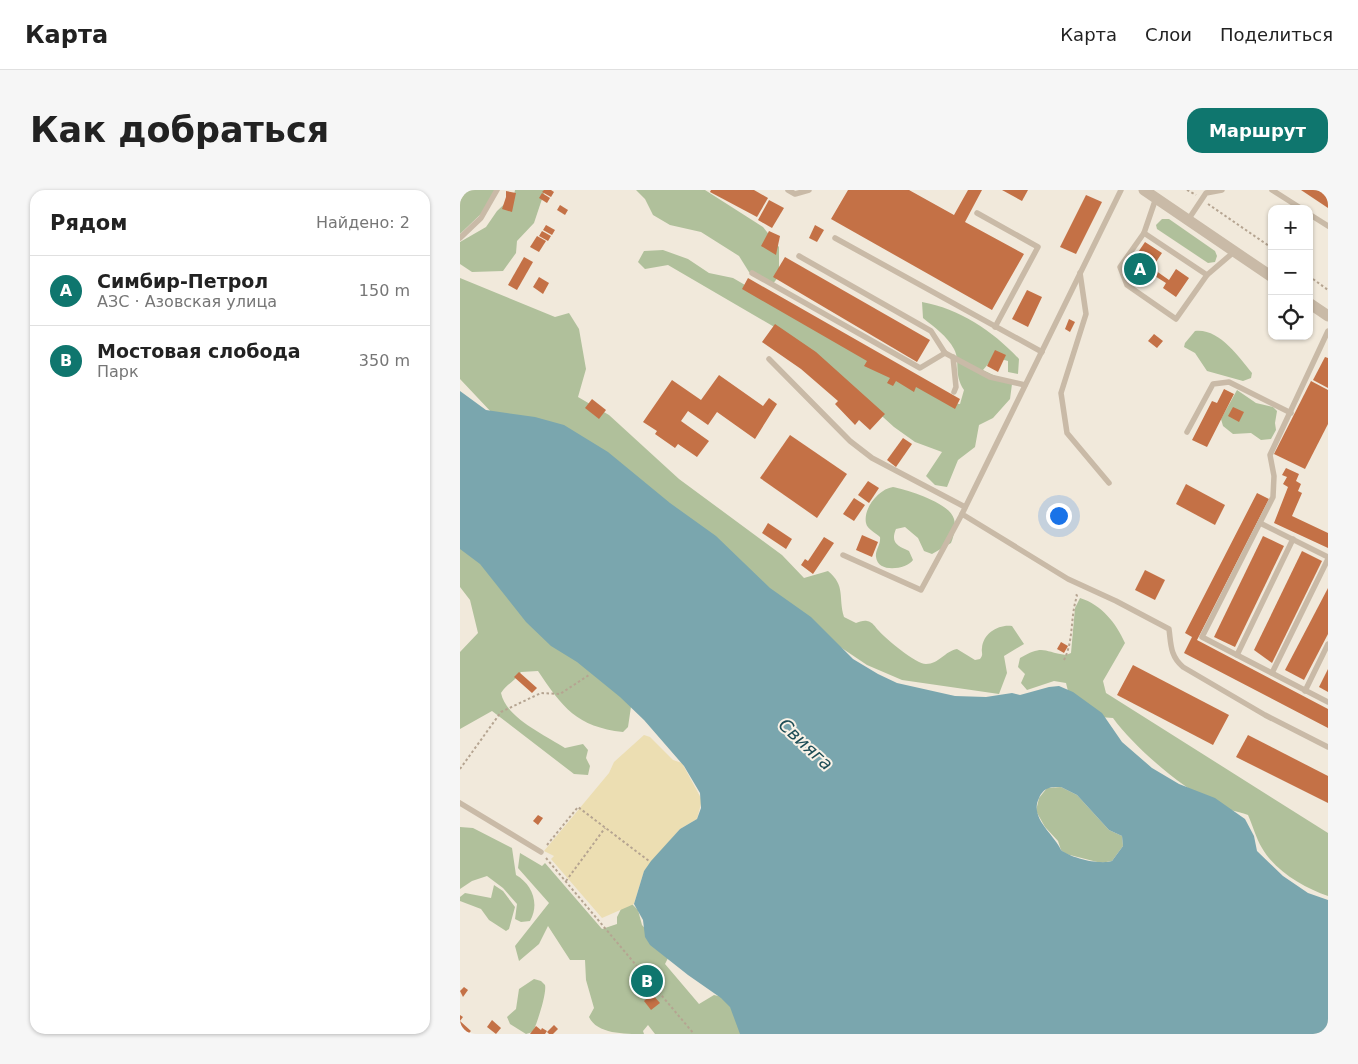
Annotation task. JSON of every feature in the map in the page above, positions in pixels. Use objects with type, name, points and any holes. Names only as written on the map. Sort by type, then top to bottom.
[{"type":"street","points":[[1144,190],[1268,274]]},
{"type":"street","points":[[1313,306],[1328,316]]},
{"type":"lane","points":[[460,238],[481,218],[497,190]]},
{"type":"lane","points":[[788,190],[795,194],[809,190]]},
{"type":"lane","points":[[843,555],[921,590],[962,514],[1121,190]]},
{"type":"lane","points":[[1188,220],[1206,193],[1222,190]]},
{"type":"lane","points":[[1272,190],[1296,205]]},
{"type":"lane","points":[[1156,198],[1144,233],[1120,267],[1127,285],[1176,319],[1206,275],[1235,251]]},
{"type":"lane","points":[[976,213],[1038,247],[995,327]]},
{"type":"lane","points":[[1313,217],[1328,226]]},
{"type":"lane","points":[[1144,233],[1206,275]]},
{"type":"lane","points":[[835,238],[1042,352]]},
{"type":"lane","points":[[799,256],[931,332],[945,353],[990,377],[1025,385]]},
{"type":"lane","points":[[752,273],[920,368],[945,353]]},
{"type":"lane","points":[[1080,273],[1086,314],[1061,393],[1067,433],[1109,483]]},
{"type":"lane","points":[[1328,331],[1270,455],[1274,476],[1273,497],[1202,637],[1328,702]]},
{"type":"lane","points":[[953,357],[956,387],[954,392]]},
{"type":"lane","points":[[769,359],[850,440],[872,458],[965,507]]},
{"type":"lane","points":[[1187,432],[1213,384],[1229,382],[1291,413]]},
{"type":"lane","points":[[962,514],[1068,579],[1116,601],[1169,629],[1170,649],[1176,661],[1183,667],[1265,715],[1328,747]]},
{"type":"lane","points":[[1260,523],[1328,558],[1272,674]]},
{"type":"lane","points":[[1237,655],[1293,539]]},
{"type":"lane","points":[[1305,690],[1328,644]]},
{"type":"lane","points":[[460,803],[541,852]]},
{"type":"path","points":[[1187,190],[1268,245]]},
{"type":"path","points":[[1313,279],[1328,290]]},
{"type":"path","points":[[1064,660],[1071,647],[1077,596],[1068,579]]},
{"type":"path","points":[[460,769],[501,712],[541,693],[560,694],[589,675]]},
{"type":"path","points":[[649,861],[578,807],[541,852],[694,1034]]},
{"type":"path","points":[[566,882],[605,828]]},
{"type":"green space","points":[[467,190],[495,190],[484,211],[460,234],[460,201]]},
{"type":"green space","points":[[515,190],[545,190],[534,223],[517,241],[516,253],[503,271],[472,272],[460,264],[460,242],[486,227],[497,211],[514,195]]},
{"type":"green space","points":[[636,190],[705,190],[763,227],[779,247],[779,276],[772,285],[749,272],[739,256],[701,232],[670,225],[653,215],[645,199]]},
{"type":"green space","points":[[1162,219],[1169,219],[1215,251],[1217,256],[1215,262],[1208,263],[1157,229],[1156,225]]},
{"type":"green space","points":[[663,250],[688,259],[709,273],[733,278],[949,403],[960,404],[964,390],[959,378],[956,354],[944,336],[923,318],[922,302],[950,310],[987,331],[1019,359],[1018,374],[1008,372],[1008,361],[994,357],[983,370],[1012,384],[1010,399],[993,418],[979,425],[975,447],[958,460],[947,487],[935,485],[926,476],[942,452],[915,442],[894,427],[800,342],[668,265],[645,269],[638,262],[644,251]]},
{"type":"green space","points":[[460,278],[555,317],[569,313],[579,329],[586,369],[578,397],[609,415],[679,479],[782,555],[804,578],[828,571],[834,576],[839,587],[844,617],[856,623],[871,622],[901,650],[915,660],[926,664],[935,662],[957,649],[975,660],[980,659],[985,638],[997,628],[1012,626],[1024,644],[1004,656],[1007,673],[999,694],[902,680],[867,665],[493,414],[460,379]]},
{"type":"green space","points":[[1195,331],[1204,331],[1212,334],[1228,345],[1252,373],[1251,378],[1243,381],[1207,371],[1195,353],[1184,347]]},
{"type":"green space","points":[[1237,390],[1256,403],[1273,407],[1277,411],[1276,430],[1271,439],[1261,440],[1251,433],[1233,434],[1223,426],[1221,419]]},
{"type":"green space","points":[[893,487],[918,494],[937,503],[951,513],[955,525],[951,543],[932,554],[924,551],[918,538],[905,527],[896,529],[894,538],[896,543],[898,546],[909,551],[913,560],[905,566],[887,568],[878,562],[876,554],[880,537],[868,527],[866,517],[873,500],[882,491]]},
{"type":"green space","points":[[460,533],[632,700],[628,727],[623,732],[594,725],[572,713],[563,705],[538,671],[521,672],[501,693],[504,702],[510,710],[527,725],[565,748],[583,744],[588,750],[586,758],[590,766],[588,775],[574,774],[492,711],[460,729],[460,652],[478,633],[470,600],[460,587]]},
{"type":"green space","points":[[1080,598],[1102,610],[1113,622],[1125,643],[1103,681],[1106,693],[1328,833],[1328,896],[1291,878],[1274,864],[1260,844],[1248,815],[1216,805],[1186,787],[1145,753],[1113,718],[1085,716],[1070,699],[1066,683],[1054,681],[1027,690],[1021,683],[1025,674],[1018,667],[1020,658],[1039,650],[1066,655],[1071,653],[1075,608]]},
{"type":"green space","points":[[1061,787],[1077,795],[1109,830],[1122,836],[1123,846],[1112,861],[1101,863],[1066,854],[1061,850],[1058,841],[1045,827],[1036,811],[1039,798],[1047,788]]},
{"type":"green space","points":[[460,827],[473,828],[512,848],[516,875],[522,879],[533,895],[534,908],[530,921],[521,922],[515,919],[517,904],[503,888],[487,876],[472,881],[460,889]]},
{"type":"green space","points":[[520,853],[542,866],[545,863],[602,929],[617,924],[617,917],[622,907],[632,904],[638,910],[642,925],[669,956],[665,964],[699,1004],[714,995],[727,998],[753,1034],[655,1034],[648,1025],[643,1031],[644,1034],[628,1034],[612,1032],[598,1027],[589,1017],[594,1008],[586,980],[585,960],[570,960],[548,926],[539,944],[519,961],[515,946],[549,903],[518,868]]},
{"type":"green space","points":[[494,885],[503,891],[515,907],[509,929],[506,931],[489,920],[481,909],[460,901],[460,897],[465,893],[491,898]]},
{"type":"green space","points":[[534,979],[541,981],[545,985],[545,994],[533,1032],[526,1034],[510,1024],[507,1017],[516,1009],[519,989]]},
{"type":"sand","points":[[644,735],[650,737],[673,760],[682,763],[702,800],[697,819],[680,829],[644,871],[634,904],[602,918],[551,859],[554,856],[544,851],[609,773],[614,762]]},
{"type":"water","name":"Свияга","points":[[460,391],[486,410],[535,417],[564,425],[608,452],[670,503],[716,536],[770,588],[811,617],[853,659],[878,674],[897,683],[955,696],[986,697],[1012,693],[1020,695],[1059,686],[1073,692],[1102,713],[1122,742],[1152,768],[1179,784],[1215,798],[1245,819],[1254,836],[1257,851],[1283,876],[1308,893],[1328,900],[1328,1034],[740,1034],[730,1007],[721,998],[650,945],[645,937],[643,920],[634,904],[644,871],[651,861],[680,829],[697,819],[701,808],[700,793],[684,766],[644,720],[620,697],[577,662],[551,646],[526,622],[480,564],[460,549]],"holes":[[[1061,787],[1077,795],[1109,830],[1122,836],[1123,846],[1112,861],[1093,861],[1066,853],[1061,850],[1040,819],[1037,805],[1041,794],[1045,790]]]},
{"type":"building","points":[[544,190],[554,192],[551,197],[542,192]]},
{"type":"building","points":[[711,190],[754,190],[768,198],[757,217],[710,192]]},
{"type":"building","points":[[848,190],[909,190],[954,215],[968,190],[982,190],[965,222],[1024,254],[992,310],[831,219]]},
{"type":"building","points":[[1002,190],[1028,190],[1022,201]]},
{"type":"building","points":[[1301,190],[1328,190],[1328,208]]},
{"type":"building","points":[[506,191],[516,193],[512,212],[502,209]]},
{"type":"building","points":[[542,193],[550,198],[547,203],[539,198]]},
{"type":"building","points":[[1086,195],[1102,202],[1076,254],[1060,247]]},
{"type":"building","points":[[769,200],[784,208],[772,228],[758,220]]},
{"type":"building","points":[[560,205],[568,210],[565,215],[557,210]]},
{"type":"building","points":[[546,225],[555,230],[552,235],[543,230]]},
{"type":"building","points":[[815,225],[824,230],[817,242],[809,238]]},
{"type":"building","points":[[542,231],[551,236],[548,241],[539,236]]},
{"type":"building","points":[[769,231],[780,236],[776,255],[761,246]]},
{"type":"building","points":[[537,236],[546,241],[539,252],[530,247]]},
{"type":"building","points":[[1145,242],[1162,253],[1152,268],[1169,280],[1176,269],[1189,278],[1176,297],[1163,288],[1166,283],[1150,273],[1144,282],[1126,270]]},
{"type":"building","points":[[524,257],[533,262],[517,290],[508,285]]},
{"type":"building","points":[[785,257],[930,340],[917,362],[773,277]]},
{"type":"building","points":[[539,277],[549,283],[543,294],[533,287]]},
{"type":"building","points":[[748,278],[960,399],[955,409],[916,387],[914,392],[896,381],[893,386],[887,383],[890,378],[864,366],[867,361],[742,289]]},
{"type":"building","points":[[1027,290],[1042,297],[1028,327],[1012,319]]},
{"type":"building","points":[[1069,319],[1075,322],[1070,332],[1065,329]]},
{"type":"building","points":[[775,324],[816,352],[885,414],[870,430],[859,420],[855,425],[835,404],[838,401],[801,369],[762,342]]},
{"type":"building","points":[[1154,334],[1163,341],[1157,348],[1148,341]]},
{"type":"building","points":[[995,350],[1006,355],[998,372],[987,366]]},
{"type":"building","points":[[1325,357],[1328,358],[1328,388],[1313,380]]},
{"type":"building","points":[[719,375],[763,406],[769,398],[777,404],[755,439],[717,412],[708,425],[688,411],[681,421],[709,441],[697,457],[678,444],[675,448],[655,434],[657,431],[643,422],[672,380],[701,400]]},
{"type":"building","points":[[1311,381],[1328,390],[1328,424],[1305,469],[1274,454]]},
{"type":"building","points":[[1224,389],[1234,394],[1207,447],[1192,440],[1212,401],[1217,403]]},
{"type":"building","points":[[592,399],[606,410],[599,419],[585,408]]},
{"type":"building","points":[[1233,407],[1244,412],[1239,422],[1228,416]]},
{"type":"building","points":[[790,435],[847,474],[817,518],[760,478]]},
{"type":"building","points":[[903,438],[912,444],[896,467],[887,460]]},
{"type":"building","points":[[1286,468],[1299,474],[1296,481],[1301,484],[1298,491],[1302,493],[1292,516],[1328,533],[1328,548],[1274,523],[1288,487],[1283,484],[1287,477],[1282,475]]},
{"type":"building","points":[[868,481],[879,488],[869,503],[858,495]]},
{"type":"building","points":[[1186,484],[1225,505],[1215,525],[1176,504]]},
{"type":"building","points":[[1257,493],[1269,499],[1197,640],[1328,709],[1328,728],[1184,653],[1192,637],[1185,633]]},
{"type":"building","points":[[854,498],[865,505],[854,521],[843,514]]},
{"type":"building","points":[[768,523],[792,539],[786,549],[762,533]]},
{"type":"building","points":[[862,535],[878,542],[872,557],[856,550]]},
{"type":"building","points":[[1263,536],[1284,546],[1235,647],[1214,637]]},
{"type":"building","points":[[824,537],[834,543],[813,574],[801,565],[805,559],[808,561]]},
{"type":"building","points":[[1302,551],[1322,561],[1272,663],[1254,650]]},
{"type":"building","points":[[1145,570],[1165,580],[1155,600],[1135,590]]},
{"type":"building","points":[[1328,588],[1328,634],[1304,680],[1285,670]]},
{"type":"building","points":[[1061,642],[1068,646],[1064,653],[1057,649]]},
{"type":"building","points":[[1133,665],[1229,715],[1213,745],[1117,695]]},
{"type":"building","points":[[1328,669],[1328,692],[1319,687]]},
{"type":"building","points":[[519,672],[537,688],[532,693],[514,677]]},
{"type":"building","points":[[1248,735],[1328,776],[1328,803],[1236,757]]},
{"type":"building","points":[[538,815],[543,818],[538,825],[533,821]]},
{"type":"building","points":[[464,987],[468,990],[463,997],[460,991]]},
{"type":"building","points":[[652,994],[660,1003],[651,1010],[644,1001]]},
{"type":"building","points":[[492,1020],[501,1028],[496,1034],[487,1027]]},
{"type":"building","points":[[460,1021],[471,1031],[468,1034],[460,1034]]},
{"type":"building","points":[[554,1025],[558,1029],[553,1034],[549,1034],[547,1032]]},
{"type":"building","points":[[536,1026],[541,1030],[542,1028],[547,1031],[545,1034],[530,1034]]},
{"type":"place","name":"Симбир-Петрол","points":[[1140,269]]},
{"type":"place","name":"Мостовая слобода","points":[[647,981]]}]
